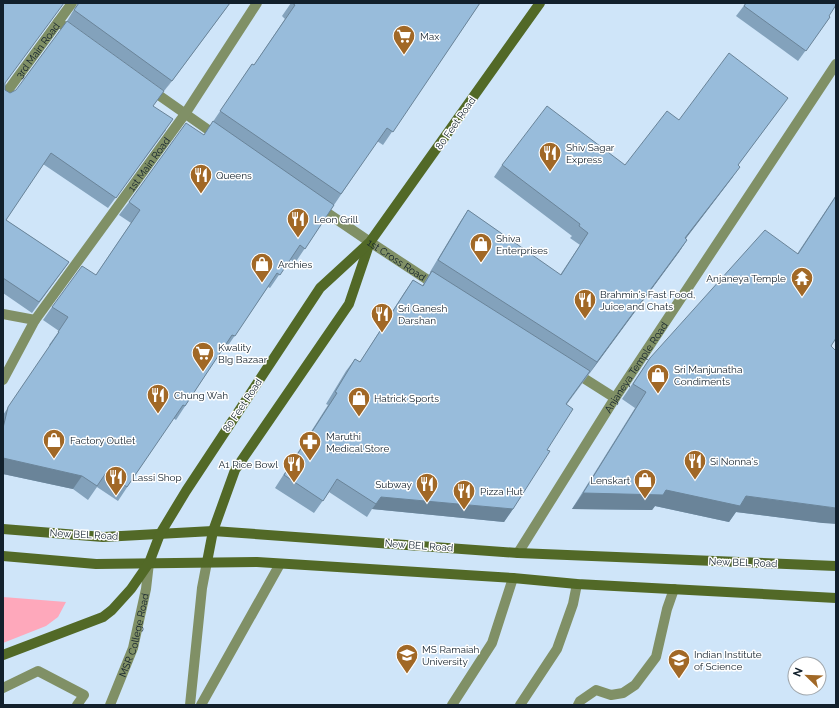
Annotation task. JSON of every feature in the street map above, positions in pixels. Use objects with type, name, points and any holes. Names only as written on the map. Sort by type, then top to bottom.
[{"type":"main road","name":"80 Feet Road","points":[[3,656],[103,617],[112,610],[131,589],[149,564],[160,534],[207,457],[320,288],[370,242],[540,3]]},
{"type":"main road","name":"80 Feet Road","points":[[207,562],[213,531],[235,470],[349,304],[370,242]]},
{"type":"main road","name":"New BEL Road","points":[[3,529],[103,537],[213,531],[518,552],[836,566]]},
{"type":"main road","points":[[3,556],[96,564],[257,562],[513,578],[577,584],[836,598]]},
{"type":"street","name":"3rd Main Road","points":[[3,97],[72,3]]},
{"type":"street","name":"1st Main Road","points":[[3,380],[35,320],[185,114],[257,3]]},
{"type":"street","points":[[58,22],[84,40]]},
{"type":"street","name":"Anjaneya Temple Road","points":[[518,552],[615,398],[836,64]]},
{"type":"street","points":[[141,81],[223,140]]},
{"type":"street","name":"1st Cross Road","points":[[307,199],[370,242],[448,292]]},
{"type":"street","points":[[3,314],[35,320]]},
{"type":"street","points":[[568,368],[615,398]]},
{"type":"street","points":[[190,705],[202,588],[207,562]]},
{"type":"street","name":"MSR College Road","points":[[110,705],[133,648],[146,589],[149,564]]},
{"type":"street","points":[[201,705],[280,564]]},
{"type":"street","points":[[452,705],[492,643],[513,578]]},
{"type":"street","points":[[520,705],[557,648],[573,604],[577,584]]},
{"type":"street","points":[[578,705],[580,700],[596,690],[611,694],[623,693],[635,685],[656,657],[667,609],[674,589]]},
{"type":"street","points":[[3,688],[38,670],[84,695],[77,705]]},
{"type":"shaded area","points":[[3,597],[66,602],[58,617],[46,626],[3,643]]},
{"type":"building","points":[[3,3],[64,3],[5,83],[5,90],[10,93],[16,90],[67,21],[164,91],[153,106],[173,119],[116,198],[51,153],[6,220],[69,262],[39,302],[3,278]]},
{"type":"building","points":[[79,3],[230,3],[172,81],[74,10]]},
{"type":"building","points":[[292,3],[480,3],[393,132],[387,128],[341,194],[220,111],[295,5]]},
{"type":"building","points":[[746,3],[836,3],[836,5],[829,16],[830,17],[806,51],[744,6]]},
{"type":"building","points":[[729,53],[788,98],[738,165],[740,167],[685,238],[687,240],[597,362],[438,260],[468,210],[561,275],[588,233],[579,226],[580,224],[502,165],[547,106],[625,165],[667,111],[679,120]]},
{"type":"building","points":[[213,121],[334,205],[305,249],[300,245],[280,275],[277,273],[235,336],[232,335],[185,406],[183,405],[127,487],[106,473],[97,486],[82,476],[3,458],[3,428],[8,407],[68,317],[52,307],[82,266],[96,275],[140,210],[129,202],[186,123],[204,135]]},
{"type":"building","points":[[836,196],[836,338],[831,346],[836,351],[836,508],[746,496],[740,506],[666,490],[663,495],[583,493],[646,392],[633,384],[650,358],[765,230],[798,254]]},
{"type":"building","points":[[432,271],[590,371],[566,404],[573,409],[547,450],[550,451],[513,509],[381,497],[376,504],[337,479],[323,501],[284,475],[337,393],[335,392],[355,359],[360,362],[413,280],[423,286]]},
{"type":"place","name":"Max","points":[[404,56]]},
{"type":"place","name":"Shiv Sagar Express","points":[[550,172]]},
{"type":"place","name":"Queens","points":[[201,194]]},
{"type":"place","name":"Leon Grill","points":[[298,238]]},
{"type":"place","name":"Shiva Enterprises","points":[[481,264]]},
{"type":"place","name":"Archies","points":[[262,284]]},
{"type":"place","name":"Anjaneya Temple","points":[[802,298]]},
{"type":"place","name":"Brahmin's Fast Food, Juice and Chats","points":[[585,320]]},
{"type":"place","name":"Sri Ganesh Darshan","points":[[382,334]]},
{"type":"place","name":"Kwality BIg Bazaar","points":[[203,372]]},
{"type":"place","name":"Sri Manjunatha Condiments","points":[[658,394]]},
{"type":"place","name":"Chung Wah","points":[[158,414]]},
{"type":"place","name":"Hatrick Sports","points":[[359,418]]},
{"type":"place","name":"Factory Outlet","points":[[54,460]]},
{"type":"place","name":"Maruthi Medical Store","points":[[310,462]]},
{"type":"place","name":"Si Nonna's","points":[[695,480]]},
{"type":"place","name":"A1 Rice Bowl","points":[[294,484]]},
{"type":"place","name":"Lassi Shop","points":[[116,496]]},
{"type":"place","name":"Lenskart","points":[[645,500]]},
{"type":"place","name":"Subway","points":[[427,504]]},
{"type":"place","name":"Pizza Hut","points":[[464,510]]},
{"type":"place","name":"MS Ramaiah University","points":[[407,674]]},
{"type":"place","name":"Indian Institute of Science","points":[[679,680]]}]
